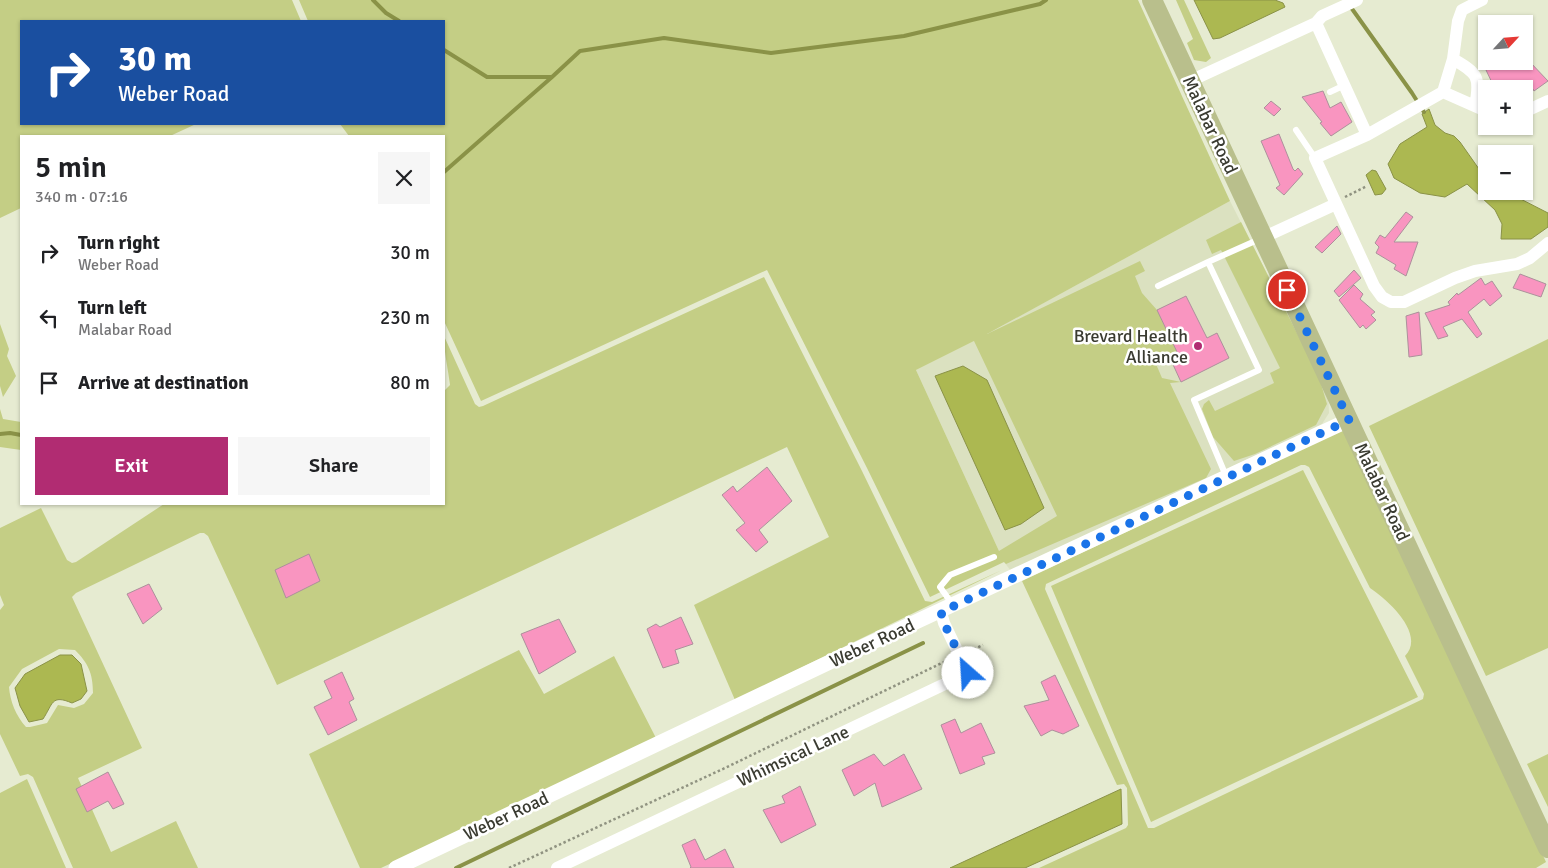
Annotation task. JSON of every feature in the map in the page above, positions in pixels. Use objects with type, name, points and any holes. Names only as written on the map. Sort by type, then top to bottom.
[{"type":"main road","name":"Malabar Road","points":[[1152,0],[1548,848]]},
{"type":"street","points":[[1190,81],[1316,23],[1322,16],[1356,0]]},
{"type":"street","points":[[1482,0],[1462,10],[1443,92],[1412,108],[1367,135],[1353,146],[1315,158],[1374,286],[1382,298],[1391,302],[1404,302],[1414,299],[1475,270],[1517,264],[1530,258],[1548,243]]},
{"type":"street","points":[[1316,23],[1367,135]]},
{"type":"street","points":[[1452,59],[1473,70],[1477,81],[1478,98]]},
{"type":"street","points":[[1443,92],[1478,107]]},
{"type":"street","points":[[1533,108],[1548,101]]},
{"type":"street","points":[[1262,238],[1336,204]]},
{"type":"street","name":"Weber Road","points":[[396,868],[832,661],[948,609],[1349,420]]},
{"type":"street","name":"Whimsical Lane","points":[[557,868],[968,673],[944,623],[948,609]]},
{"type":"lane","points":[[1330,92],[1345,86]]},
{"type":"lane","points":[[1296,130],[1315,158]]},
{"type":"lane","points":[[1158,286],[1262,238]]},
{"type":"lane","points":[[1208,262],[1259,370],[1194,400],[1227,477]]},
{"type":"lane","points":[[948,609],[940,587],[950,575],[994,557]]},
{"type":"path","points":[[1336,204],[1367,186]]},
{"type":"path","points":[[509,868],[734,764],[983,645]]},
{"type":"shaded area","points":[[0,0],[292,0],[301,20],[20,20],[20,125],[194,125],[172,135],[20,135],[20,208],[0,218]]},
{"type":"shaded area","points":[[299,0],[1138,0],[1230,201],[987,334],[1140,261],[1145,271],[1135,276],[1142,293],[1157,310],[1178,354],[1170,358],[1153,357],[1162,378],[1181,382],[1170,383],[1211,469],[1206,478],[1006,564],[1004,562],[930,597],[767,270],[481,401],[445,323],[445,135],[348,135],[341,125],[445,125],[445,20],[308,20]],"holes":[[[974,341],[1057,516],[999,551],[916,370]]]},
{"type":"shaded area","points":[[1176,0],[1184,0],[1211,58],[1206,62],[1194,60],[1187,43],[1193,39]]},
{"type":"shaded area","points":[[1194,0],[1275,0],[1283,3],[1285,7],[1220,38],[1213,39]]},
{"type":"shaded area","points":[[1429,109],[1435,125],[1445,133],[1454,136],[1478,168],[1478,194],[1467,184],[1445,197],[1420,193],[1394,178],[1388,164],[1400,144],[1427,127],[1422,114]]},
{"type":"shaded area","points":[[1372,170],[1376,171],[1386,189],[1382,194],[1375,195],[1366,175]]},
{"type":"shaded area","points":[[1484,200],[1523,200],[1548,213],[1548,227],[1531,239],[1501,239],[1502,224],[1495,210]]},
{"type":"shaded area","points":[[1230,201],[1328,394],[1329,413],[1322,424],[1011,571],[1004,562],[916,370],[974,341]]},
{"type":"shaded area","points":[[1241,222],[1310,359],[1327,404],[1316,425],[1255,454],[1234,461],[1213,437],[1202,409],[1204,404],[1209,400],[1215,411],[1274,383],[1270,373],[1280,368],[1221,250],[1212,254],[1206,240]]},
{"type":"shaded area","points":[[764,277],[925,601],[932,602],[1002,570],[735,700],[694,605],[829,537],[787,447],[277,685],[208,536],[200,533],[76,593],[72,597],[142,748],[78,778],[111,852],[176,821],[198,868],[73,868],[33,777],[28,774],[20,776],[0,734],[0,610],[4,605],[0,595],[0,528],[41,508],[67,560],[72,563],[162,505],[445,505],[445,390],[450,385],[445,354],[445,338],[475,404],[479,407]],"holes":[[[59,649],[75,650],[89,669],[93,693],[84,704],[74,708],[58,705],[47,723],[26,727],[14,708],[9,687],[22,669]]]},
{"type":"shaded area","points":[[0,324],[9,349],[7,356],[16,376],[3,397],[0,386]]},
{"type":"shaded area","points":[[1548,339],[1548,648],[1486,676],[1369,426]]},
{"type":"shaded area","points":[[963,366],[987,380],[1044,508],[1021,524],[1005,530],[935,376]]},
{"type":"shaded area","points":[[0,409],[3,419],[20,422],[20,450],[0,447]]},
{"type":"shaded area","points":[[1345,429],[1546,862],[1536,868],[1039,868],[1126,828],[1128,825],[1127,788],[1124,784],[1117,785],[1022,581]],"holes":[[[1301,465],[1309,467],[1370,588],[1395,609],[1408,628],[1411,638],[1410,647],[1405,656],[1424,694],[1423,699],[1154,828],[1148,828],[1045,589],[1046,584]]]},
{"type":"shaded area","points":[[1303,470],[1418,697],[1151,822],[1051,586]]},
{"type":"shaded area","points":[[519,650],[544,694],[614,656],[656,738],[381,868],[360,868],[309,754]]},
{"type":"shaded area","points":[[60,655],[72,655],[81,664],[87,691],[81,699],[72,703],[65,700],[56,700],[43,719],[29,722],[20,706],[15,688],[25,674]]},
{"type":"shaded area","points":[[1548,754],[1548,807],[1527,764]]},
{"type":"shaded area","points":[[27,779],[66,868],[0,868],[0,793]]},
{"type":"shaded area","points":[[1121,789],[1122,824],[1025,868],[950,868]]},
{"type":"building","points":[[1533,65],[1548,81],[1534,91],[1533,80],[1491,80],[1486,70],[1533,70]]},
{"type":"building","points":[[1323,91],[1330,108],[1341,102],[1352,122],[1331,136],[1302,97]]},
{"type":"building","points":[[1271,101],[1281,109],[1274,116],[1264,108]]},
{"type":"building","points":[[1279,134],[1293,169],[1295,171],[1298,168],[1303,174],[1284,195],[1276,188],[1280,185],[1261,141]]},
{"type":"building","points":[[1406,212],[1413,217],[1394,242],[1418,242],[1406,276],[1394,269],[1396,265],[1376,253],[1379,247],[1375,243],[1380,235],[1385,238]]},
{"type":"building","points":[[1337,226],[1341,234],[1322,253],[1315,247]]},
{"type":"building","points":[[1354,270],[1361,278],[1339,297],[1334,291]]},
{"type":"building","points":[[1520,274],[1546,284],[1541,297],[1513,288]]},
{"type":"building","points":[[1481,278],[1485,285],[1492,281],[1502,296],[1490,306],[1484,299],[1468,312],[1482,334],[1477,338],[1462,319],[1443,327],[1448,336],[1438,339],[1425,313],[1450,305],[1448,302],[1457,293],[1458,295]]},
{"type":"building","points":[[1354,285],[1363,294],[1360,299],[1375,312],[1371,315],[1376,320],[1366,329],[1363,325],[1360,328],[1339,300]]},
{"type":"building","name":"Brevard Health Alliance","points":[[1186,296],[1207,338],[1217,333],[1229,358],[1181,382],[1170,358],[1178,354],[1157,310]]},
{"type":"building","points":[[1419,312],[1422,355],[1409,357],[1406,316]]},
{"type":"building","points":[[767,467],[792,501],[759,530],[768,542],[756,552],[736,530],[745,523],[722,495],[733,486],[737,492]]},
{"type":"building","points":[[309,554],[320,581],[286,598],[275,570]]},
{"type":"building","points":[[149,584],[162,609],[143,624],[127,594]]},
{"type":"building","points":[[681,617],[693,644],[675,650],[679,663],[663,668],[647,629],[656,624],[660,627]]},
{"type":"building","points":[[559,619],[576,652],[539,674],[521,634]]},
{"type":"building","points":[[342,672],[354,699],[349,702],[357,720],[328,735],[314,707],[332,698],[324,681]]},
{"type":"building","points":[[1055,675],[1079,726],[1063,734],[1052,730],[1041,736],[1024,706],[1049,700],[1041,682]]},
{"type":"building","points":[[955,719],[961,733],[981,723],[995,753],[982,757],[985,764],[960,774],[941,725]]},
{"type":"building","points":[[874,754],[884,766],[904,754],[922,789],[882,807],[875,783],[854,796],[842,770]]},
{"type":"building","points":[[108,772],[124,804],[113,809],[108,801],[87,812],[76,789]]},
{"type":"building","points":[[800,786],[816,825],[781,843],[763,810],[785,803],[782,796]]},
{"type":"building","points":[[695,839],[705,860],[725,849],[734,868],[690,868],[682,845]]},
{"type":"waterway","points":[[373,0],[386,13],[397,20]]},
{"type":"waterway","points":[[445,51],[487,77],[552,77],[580,51],[664,38],[771,53],[904,36],[1040,4],[1046,0]]},
{"type":"waterway","points":[[1350,6],[1424,112]]},
{"type":"waterway","points":[[445,171],[552,77]]},
{"type":"waterway","points":[[0,434],[20,435]]},
{"type":"waterway","points":[[456,868],[923,643]]},
{"type":"place","name":"Brevard Health Alliance","points":[[1198,346]]},
{"type":"route","points":[[968,673],[944,623],[941,612],[1349,420],[1287,290]]}]
